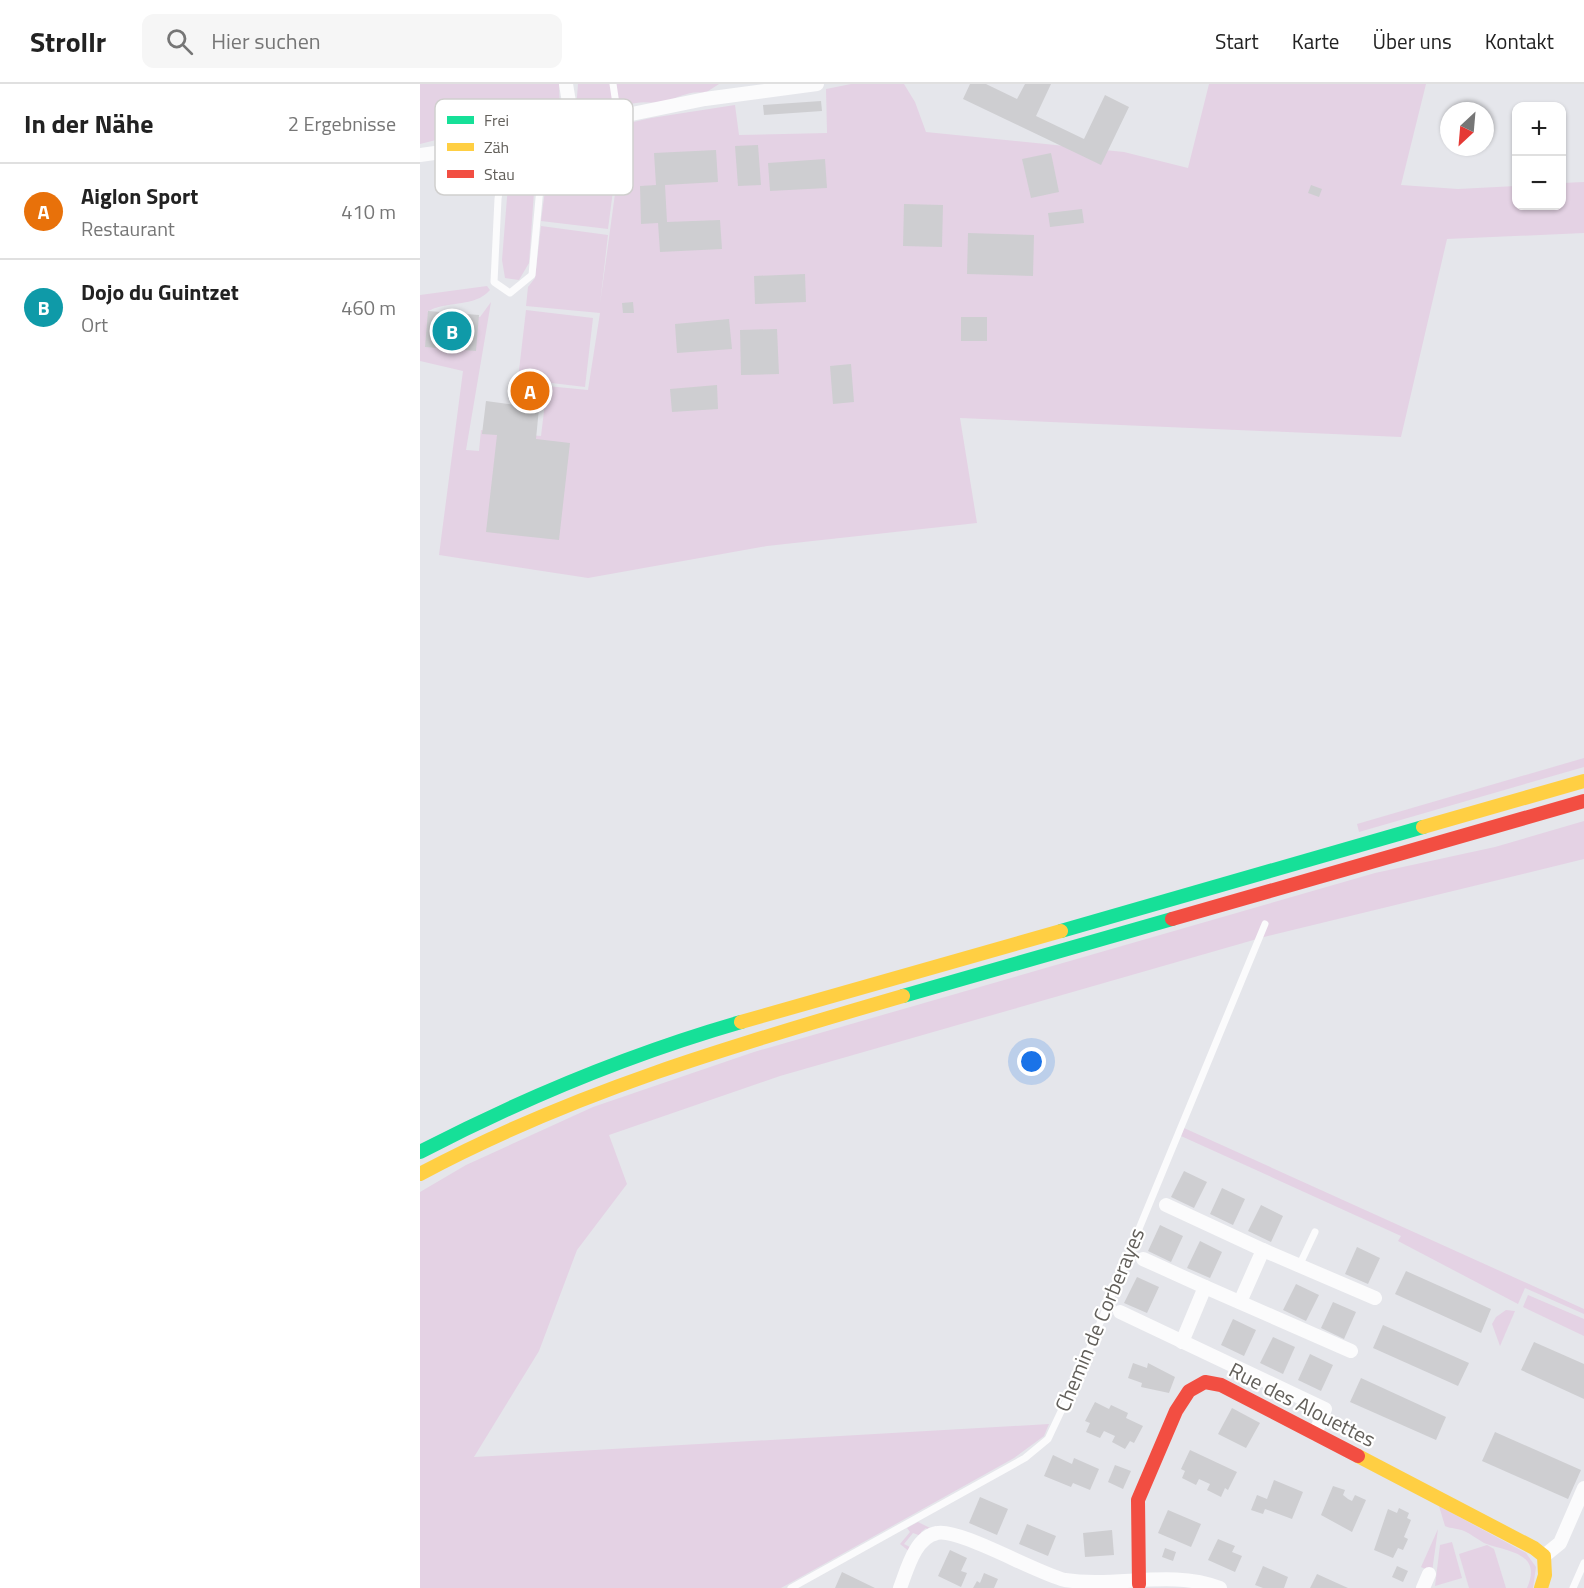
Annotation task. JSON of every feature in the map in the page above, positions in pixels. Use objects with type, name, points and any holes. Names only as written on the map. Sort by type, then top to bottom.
[{"type":"main road","points":[[420,1152],[548,1091],[709,1032],[859,987],[1584,781]]},
{"type":"main road","points":[[420,1174],[488,1139],[555,1109],[715,1051],[874,1003],[1584,801]]},
{"type":"main road","name":"Rue des Alouettes","points":[[1139,1584],[1138,1500],[1176,1412],[1189,1391],[1205,1382],[1221,1384],[1544,1556]]},
{"type":"main road","points":[[1541,1588],[1545,1575],[1544,1556]]},
{"type":"street","points":[[566,84],[568,99]]},
{"type":"street","points":[[633,114],[705,99],[817,84]]},
{"type":"street","points":[[420,155],[435,153]]},
{"type":"street","points":[[1166,1205],[1375,1298]]},
{"type":"street","points":[[1240,1302],[1263,1250]]},
{"type":"street","points":[[1143,1259],[1351,1351]]},
{"type":"street","points":[[1182,1342],[1206,1287]]},
{"type":"street","points":[[1119,1312],[1325,1409],[1315,1434]]},
{"type":"street","points":[[1544,1556],[1560,1543],[1584,1488]]},
{"type":"street","points":[[900,1588],[917,1549],[926,1537],[937,1532],[953,1533],[1022,1565],[1064,1580],[1093,1585],[1190,1581],[1220,1588]]},
{"type":"street","points":[[1423,1588],[1429,1574]]},
{"type":"lane","points":[[613,84],[615,99]]},
{"type":"lane","points":[[499,195],[494,282],[510,293],[532,275],[539,195]]},
{"type":"lane","name":"Chemin de Corberayes","points":[[791,1588],[1025,1458],[1048,1439],[1081,1369],[1265,924]]},
{"type":"lane","points":[[1299,1266],[1315,1232]]},
{"type":"lane","points":[[1573,1588],[1584,1563]]},
{"type":"shaded area","points":[[420,84],[559,84],[559,99],[435,99],[435,140],[420,144]]},
{"type":"shaded area","points":[[578,84],[719,84],[705,93],[689,93],[661,103],[633,104],[633,99],[577,99]]},
{"type":"shaded area","points":[[851,84],[904,84],[915,102],[926,132],[1124,152],[1188,168],[1209,84],[1426,84],[1401,185],[1458,189],[1512,186],[1512,210],[1566,210],[1566,183],[1584,182],[1584,233],[1447,239],[1401,437],[960,418],[977,523],[767,546],[588,578],[439,555],[463,371],[420,361],[420,295],[487,286],[490,290],[484,296],[468,302],[443,306],[427,312],[480,317],[491,302],[466,450],[479,451],[481,430],[541,436],[547,386],[588,390],[600,313],[526,306],[528,287],[535,278],[541,226],[608,235],[600,304],[615,195],[633,195],[633,122],[735,105],[739,135],[827,133],[826,89]]},
{"type":"shaded area","points":[[507,195],[534,195],[529,263],[519,280],[505,278],[502,260]]},
{"type":"shaded area","points":[[544,195],[612,195],[608,229],[541,221]]},
{"type":"shaded area","points":[[526,310],[593,318],[585,387],[518,379]]},
{"type":"shaded area","points":[[1584,758],[1584,767],[1359,832],[1357,824]]},
{"type":"shaded area","points":[[1584,821],[1584,859],[1264,937],[780,1076],[609,1135],[627,1184],[577,1250],[539,1351],[474,1457],[1049,1424],[1044,1436],[1014,1458],[781,1588],[420,1588],[420,1192],[466,1165],[593,1107],[754,1052],[1375,873],[1495,847]]},
{"type":"shaded area","points":[[1184,1128],[1584,1309],[1584,1314],[1525,1288],[1518,1304],[1398,1241],[1401,1236],[1181,1136]]},
{"type":"shaded area","points":[[1528,1295],[1584,1319],[1584,1336],[1523,1307]]},
{"type":"shaded area","points":[[1506,1310],[1515,1311],[1500,1346],[1492,1324],[1496,1317]]},
{"type":"shaded area","points":[[1439,1506],[1526,1553],[1536,1567],[1533,1588],[1527,1588],[1531,1576],[1526,1560],[1520,1555],[1484,1543],[1464,1531],[1445,1526]]},
{"type":"shaded area","points":[[918,1522],[932,1529],[929,1531],[926,1528],[921,1532],[921,1536],[913,1533],[904,1544],[912,1548],[910,1552],[900,1544],[910,1532],[907,1528]]},
{"type":"shaded area","points":[[1438,1529],[1432,1572],[1421,1567]]},
{"type":"shaded area","points":[[1452,1542],[1462,1578],[1435,1586],[1440,1545]]},
{"type":"shaded area","points":[[1487,1545],[1494,1549],[1506,1588],[1469,1588],[1459,1554]]},
{"type":"building","points":[[970,84],[986,84],[1017,99],[1025,84],[1051,84],[1036,116],[1084,139],[1105,95],[1129,107],[1101,165],[963,99]]},
{"type":"building","points":[[821,101],[822,111],[764,115],[763,105]]},
{"type":"building","points":[[758,145],[761,185],[738,186],[735,146]]},
{"type":"building","points":[[716,150],[718,182],[665,185],[667,222],[720,220],[722,249],[660,252],[658,223],[641,224],[640,186],[656,185],[654,153]]},
{"type":"building","points":[[1051,153],[1059,192],[1031,198],[1022,159]]},
{"type":"building","points":[[825,159],[827,188],[770,191],[768,163]]},
{"type":"building","points":[[1311,185],[1322,189],[1319,197],[1308,193]]},
{"type":"building","points":[[904,204],[943,205],[942,247],[903,246]]},
{"type":"building","points":[[1082,209],[1084,223],[1050,227],[1048,213]]},
{"type":"building","points":[[968,233],[1034,235],[1033,276],[967,274]]},
{"type":"building","points":[[805,274],[806,302],[755,304],[754,276]]},
{"type":"building","points":[[633,302],[634,313],[623,313],[622,303]]},
{"type":"building","points":[[428,311],[479,315],[476,351],[425,347]]},
{"type":"building","points":[[961,317],[987,317],[987,341],[961,341]]},
{"type":"building","points":[[729,319],[732,349],[677,353],[675,324]]},
{"type":"building","points":[[777,329],[779,374],[741,375],[740,330]]},
{"type":"building","points":[[851,364],[854,402],[833,404],[830,366]]},
{"type":"building","points":[[717,385],[718,409],[672,412],[670,389]]},
{"type":"building","points":[[486,401],[539,408],[536,439],[570,443],[559,540],[486,532],[497,435],[482,434]]},
{"type":"building","points":[[1184,1171],[1207,1182],[1194,1208],[1171,1197]]},
{"type":"building","points":[[1222,1188],[1245,1199],[1233,1225],[1210,1214]]},
{"type":"building","points":[[1261,1205],[1283,1216],[1271,1242],[1248,1231]]},
{"type":"building","points":[[1160,1225],[1183,1236],[1171,1262],[1148,1251]]},
{"type":"building","points":[[1200,1241],[1222,1252],[1210,1278],[1187,1268]]},
{"type":"building","points":[[1357,1247],[1380,1258],[1368,1284],[1345,1274]]},
{"type":"building","points":[[1406,1271],[1491,1309],[1481,1333],[1395,1294]]},
{"type":"building","points":[[1137,1277],[1159,1287],[1147,1313],[1124,1303]]},
{"type":"building","points":[[1296,1284],[1319,1295],[1306,1321],[1283,1310]]},
{"type":"building","points":[[1333,1302],[1356,1312],[1344,1339],[1321,1328]]},
{"type":"building","points":[[1233,1319],[1256,1330],[1244,1356],[1221,1345]]},
{"type":"building","points":[[1383,1325],[1469,1363],[1458,1386],[1373,1348]]},
{"type":"building","points":[[1273,1337],[1295,1347],[1283,1374],[1260,1363]]},
{"type":"building","points":[[1534,1342],[1584,1364],[1584,1399],[1521,1370]]},
{"type":"building","points":[[1310,1354],[1333,1365],[1321,1391],[1298,1380]]},
{"type":"building","points":[[1133,1363],[1147,1368],[1148,1363],[1175,1377],[1169,1393],[1141,1387],[1142,1383],[1128,1378]]},
{"type":"building","points":[[1361,1378],[1446,1417],[1436,1440],[1350,1402]]},
{"type":"building","points":[[1095,1402],[1109,1409],[1111,1405],[1128,1413],[1126,1418],[1143,1426],[1134,1443],[1130,1441],[1125,1449],[1112,1442],[1115,1436],[1104,1431],[1100,1438],[1086,1432],[1090,1423],[1085,1421]]},
{"type":"building","points":[[1232,1408],[1260,1423],[1246,1448],[1218,1434]]},
{"type":"building","points":[[1495,1432],[1581,1470],[1568,1499],[1482,1461]]},
{"type":"building","points":[[1190,1450],[1237,1472],[1228,1490],[1225,1488],[1221,1497],[1207,1490],[1210,1484],[1199,1479],[1196,1485],[1182,1478],[1185,1471],[1181,1469]]},
{"type":"building","points":[[1053,1455],[1072,1464],[1074,1458],[1099,1469],[1090,1490],[1073,1483],[1071,1487],[1044,1476]]},
{"type":"building","points":[[1115,1465],[1131,1471],[1123,1489],[1108,1482]]},
{"type":"building","points":[[1274,1480],[1303,1492],[1292,1519],[1265,1509],[1263,1514],[1251,1510],[1257,1495],[1267,1499]]},
{"type":"building","points":[[1333,1486],[1345,1490],[1343,1495],[1352,1501],[1355,1495],[1366,1500],[1352,1532],[1321,1515]]},
{"type":"building","points":[[980,1497],[1008,1509],[997,1535],[969,1523]]},
{"type":"building","points":[[1399,1508],[1409,1513],[1407,1518],[1411,1520],[1404,1537],[1408,1539],[1403,1550],[1398,1548],[1393,1558],[1374,1550],[1388,1509],[1397,1513]]},
{"type":"building","points":[[1168,1510],[1201,1524],[1191,1547],[1158,1533]]},
{"type":"building","points":[[1027,1524],[1056,1536],[1048,1556],[1019,1544]]},
{"type":"building","points":[[1112,1530],[1114,1555],[1085,1557],[1083,1533]]},
{"type":"building","points":[[1218,1539],[1235,1546],[1232,1552],[1242,1556],[1235,1572],[1208,1560]]},
{"type":"building","points":[[1165,1548],[1176,1552],[1173,1561],[1162,1557]]},
{"type":"building","points":[[950,1550],[967,1558],[961,1571],[967,1573],[961,1587],[938,1576]]},
{"type":"building","points":[[1263,1566],[1288,1577],[1284,1588],[1263,1588],[1255,1585]]},
{"type":"building","points":[[1397,1566],[1408,1571],[1403,1582],[1392,1577]]},
{"type":"building","points":[[842,1572],[875,1588],[835,1588]]},
{"type":"building","points":[[984,1573],[998,1579],[994,1588],[973,1588],[977,1581],[980,1583]]},
{"type":"building","points":[[1317,1574],[1348,1588],[1310,1588]]},
{"type":"traffic: fast","points":[[1061,931],[1423,827]]},
{"type":"traffic: fast","points":[[903,996],[1172,919]]},
{"type":"traffic: fast","points":[[420,1152],[577,1079],[658,1048],[741,1022]]},
{"type":"traffic: slow","points":[[1423,827],[1584,781]]},
{"type":"traffic: slow","points":[[741,1022],[1061,931]]},
{"type":"traffic: slow","points":[[420,1174],[537,1118],[596,1094],[718,1052],[903,996]]},
{"type":"traffic: slow","points":[[1358,1456],[1534,1548],[1544,1556],[1545,1575],[1541,1588]]},
{"type":"traffic: jam","points":[[1172,919],[1584,801]]},
{"type":"traffic: jam","points":[[1139,1584],[1138,1500],[1176,1411],[1189,1391],[1205,1382],[1221,1385],[1358,1456]]},
{"type":"place","name":"Dojo du Guintzet","points":[[452,331]]},
{"type":"place","name":"Aiglon Sport","points":[[530,391]]}]
